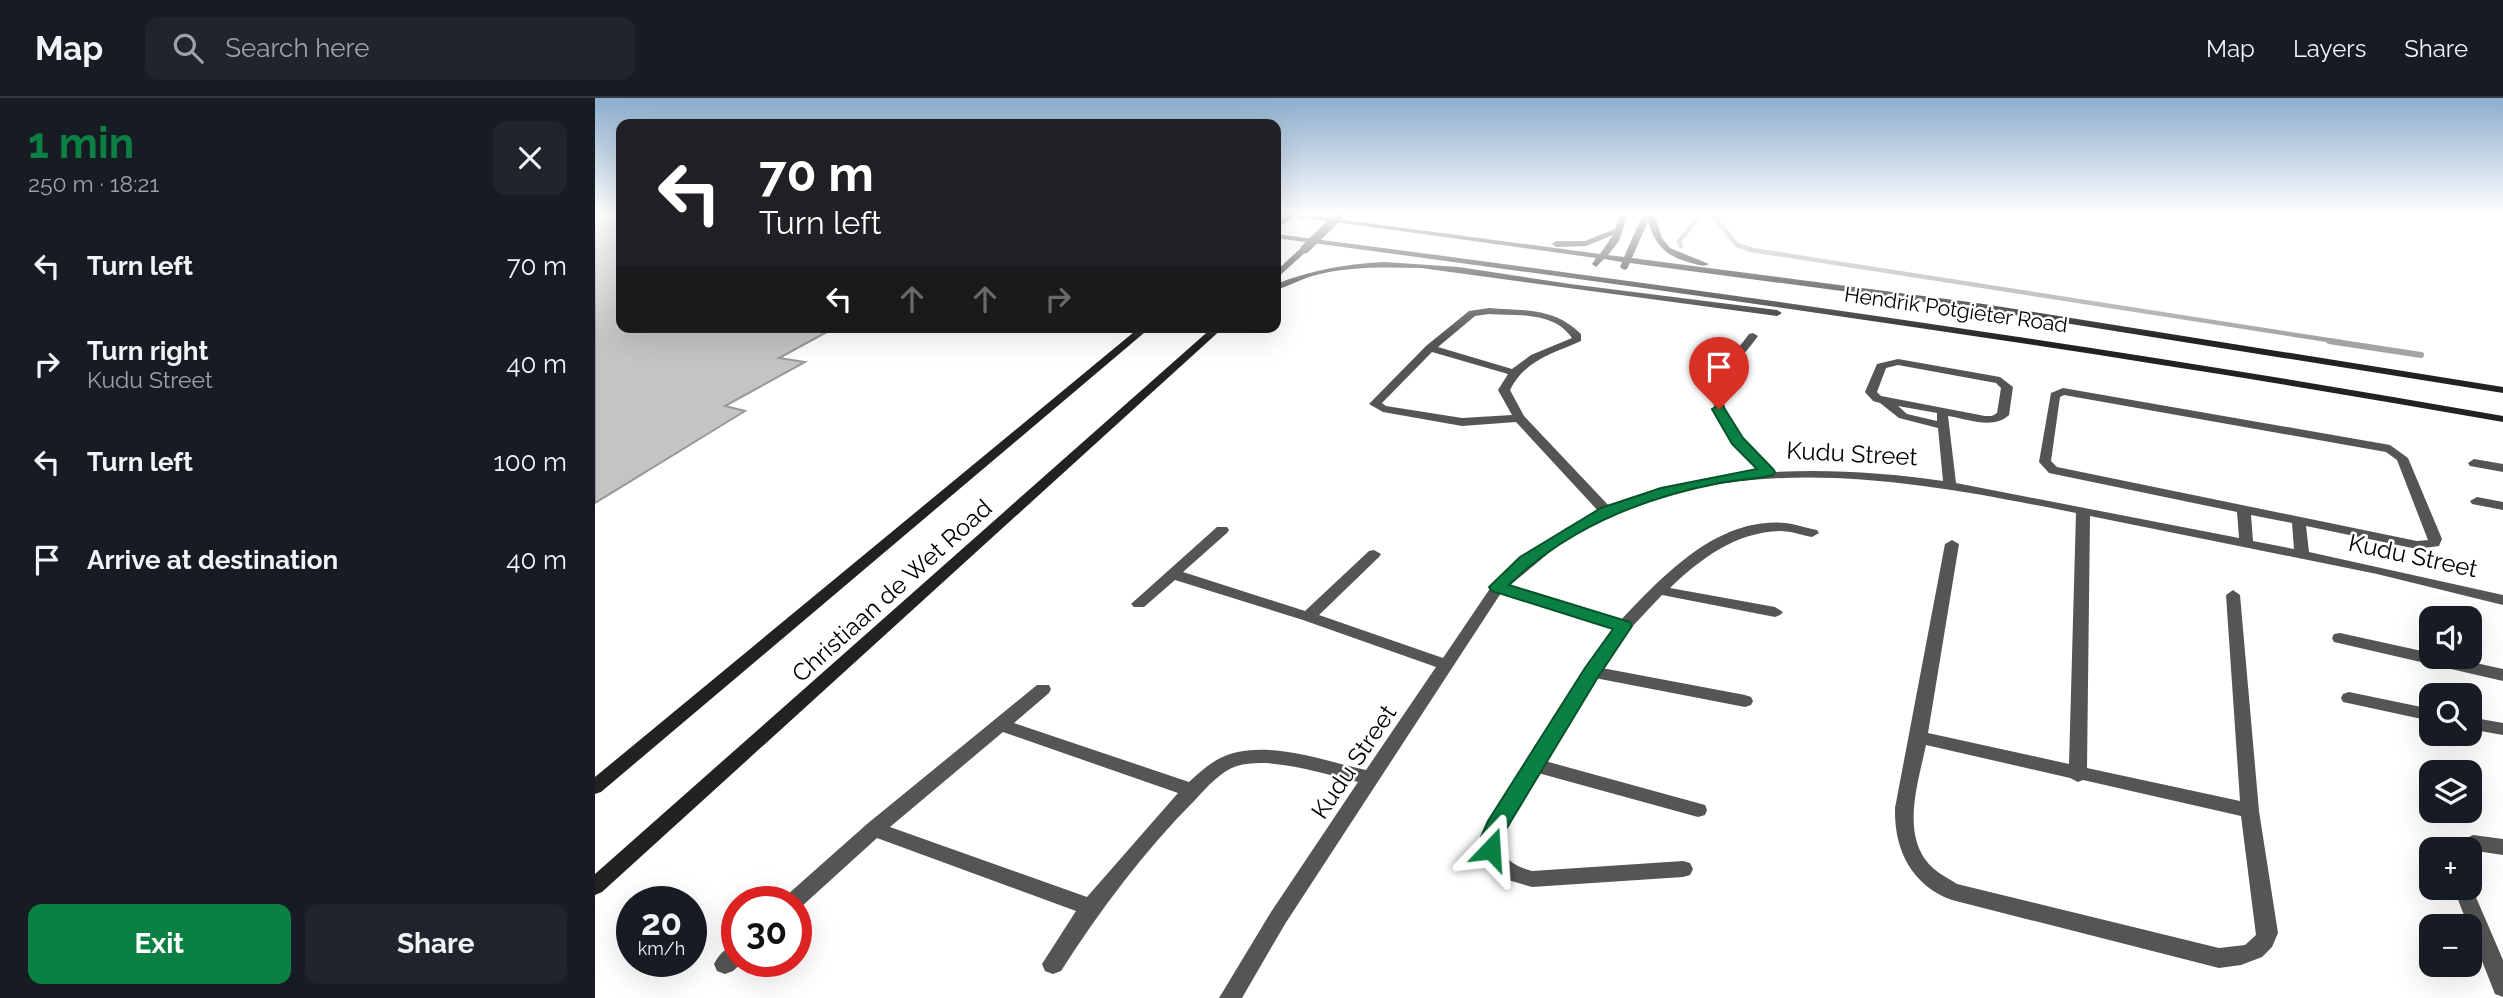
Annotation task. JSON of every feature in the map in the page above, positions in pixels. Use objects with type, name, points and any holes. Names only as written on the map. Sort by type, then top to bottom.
[{"type":"main road","points":[[1281,271],[1297,256]]},
{"type":"main road","name":"Hendrik Potgieter Road","points":[[1432,256],[2056,344],[2281,379],[2503,419]]},
{"type":"main road","name":"Hendrik Potgieter Road","points":[[1586,256],[2004,310],[2503,390]]},
{"type":"main road","points":[[1615,280],[1628,256]]},
{"type":"main road","points":[[1678,256],[1787,282]]},
{"type":"main road","points":[[1587,276],[1601,258]]},
{"type":"main road","points":[[1281,285],[1333,268],[1410,265],[1678,301],[2056,344]]},
{"type":"main road","name":"Christiaan de Wet Road","points":[[595,787],[1139,333]]},
{"type":"main road","name":"Christiaan de Wet Road","points":[[595,886],[1214,333]]},
{"type":"street","points":[[1519,418],[1462,422],[1377,407],[1374,404],[1430,348],[1467,316],[1480,311],[1547,315],[1576,334],[1577,339],[1522,363],[1512,372],[1504,390],[1519,418],[1607,512]]},
{"type":"street","points":[[1753,336],[1725,374],[1718,395],[1719,409],[1737,441],[1768,472]]},
{"type":"street","points":[[1430,348],[1512,372]]},
{"type":"street","points":[[1890,362],[1993,378],[2007,387],[2000,418],[1985,419],[1942,411],[1884,401],[1872,396],[1871,392],[1881,366],[1890,362]]},
{"type":"street","points":[[2071,392],[2390,449],[2402,458],[2435,539],[2434,543],[2417,545],[2299,521],[2053,470],[2045,462],[2055,395],[2071,392]]},
{"type":"street","points":[[1884,401],[1903,416],[1944,426]]},
{"type":"street","points":[[1942,411],[1950,484]]},
{"type":"street","points":[[2474,463],[2503,468]]},
{"type":"street","name":"Kudu Street","points":[[1230,998],[1277,918],[1498,587],[1525,560],[1543,548],[1607,512],[1666,491],[1721,478],[1768,472],[1840,473],[1950,484],[2302,555],[2503,600]]},
{"type":"street","points":[[2477,501],[2503,506]]},
{"type":"street","points":[[2244,510],[2246,544]]},
{"type":"street","points":[[2078,775],[2083,511]]},
{"type":"street","points":[[2299,521],[2302,555]]},
{"type":"street","points":[[1683,869],[1532,879],[1511,874],[1504,869],[1491,849],[1491,839],[1591,672],[1624,626],[1658,590],[1693,560],[1730,536],[1783,527],[1812,533]]},
{"type":"street","points":[[1139,604],[1221,530]]},
{"type":"street","points":[[1952,544],[1902,822],[1907,849],[1925,873],[1952,891],[2219,958],[2254,952],[2265,942],[2267,933],[2250,811],[2233,595]]},
{"type":"street","points":[[1308,617],[1374,554]]},
{"type":"street","points":[[1173,574],[1446,665]]},
{"type":"street","points":[[1498,587],[1624,626]]},
{"type":"street","points":[[1658,590],[1775,612]]},
{"type":"street","points":[[2340,638],[2503,675]]},
{"type":"street","points":[[1591,672],[1745,701]]},
{"type":"street","points":[[811,886],[874,829],[1043,689]]},
{"type":"street","points":[[2349,698],[2419,713]]},
{"type":"street","points":[[1001,725],[1191,790]]},
{"type":"street","points":[[2482,725],[2503,729]]},
{"type":"street","points":[[1919,737],[2078,775],[2250,811]]},
{"type":"street","points":[[1053,964],[1090,907],[1191,790],[1211,772],[1229,761],[1262,756],[1370,778]]},
{"type":"street","points":[[1534,765],[1698,810]]},
{"type":"street","points":[[874,829],[1090,907]]},
{"type":"street","points":[[2482,844],[2503,847]]},
{"type":"street","points":[[2468,900],[2503,987]]},
{"type":"building","points":[[595,256],[616,256],[616,333],[825,333],[779,358],[805,362],[725,406],[745,411],[595,503]]},
{"type":"waterway","points":[[1790,256],[2341,342]]},
{"type":"waterway","points":[[2329,341],[2421,355]]},
{"type":"route","points":[[1491,849],[1491,839],[1496,827],[1591,672],[1624,626],[1498,587],[1525,560],[1561,535],[1607,512],[1666,491],[1721,478],[1768,472],[1737,441],[1719,409]]}]
